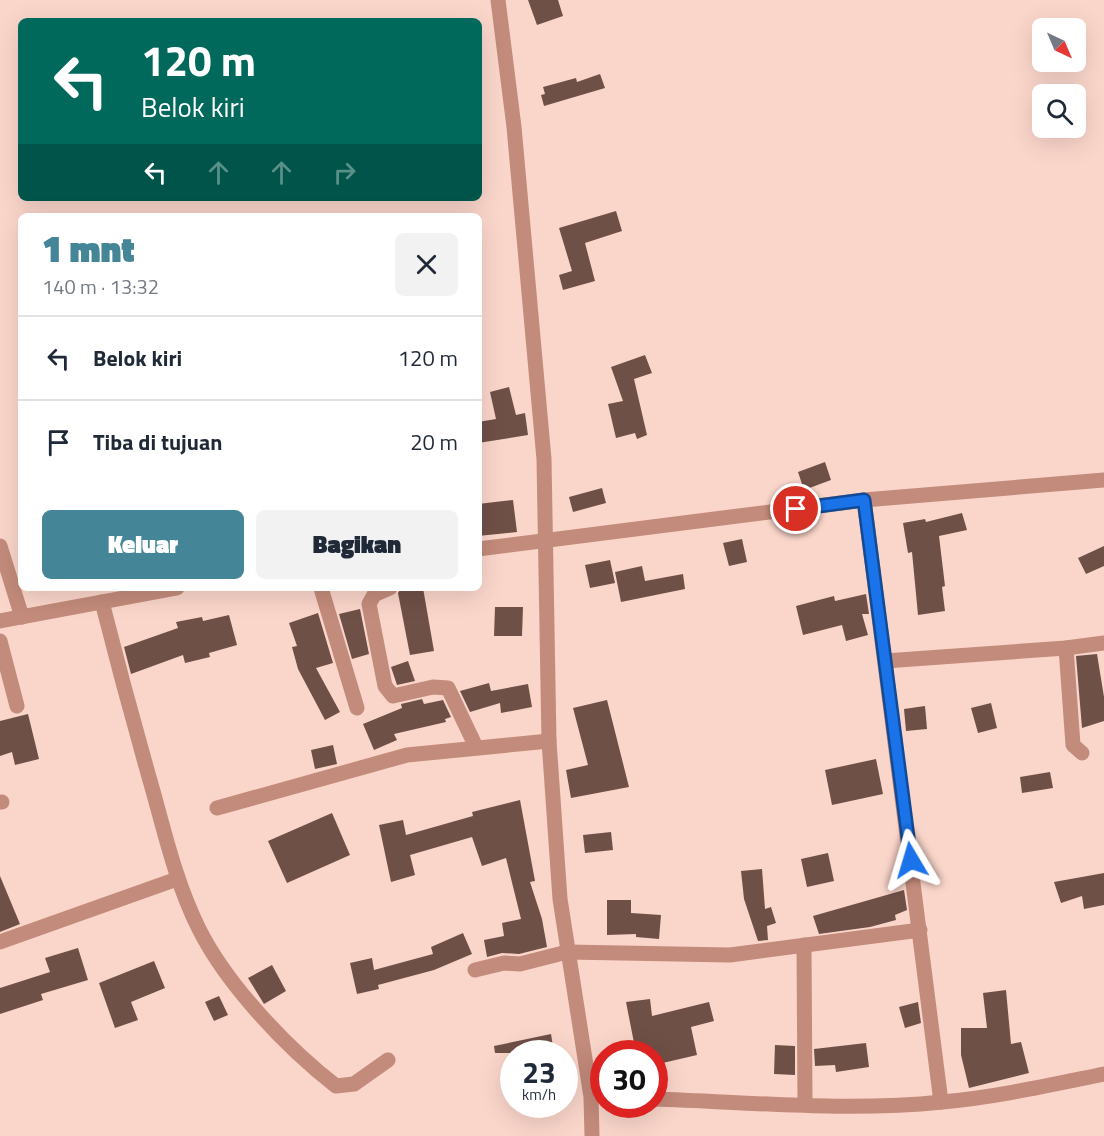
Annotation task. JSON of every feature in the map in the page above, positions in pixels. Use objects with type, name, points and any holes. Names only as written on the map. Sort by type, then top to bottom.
[{"type":"street","points":[[498,0],[514,128],[544,459],[549,741],[560,899],[567,951],[590,1063]]},
{"type":"street","points":[[482,549],[864,500],[1104,480]]},
{"type":"street","points":[[864,500],[941,1102]]},
{"type":"street","points":[[0,546],[22,617]]},
{"type":"street","points":[[0,621],[161,591]]},
{"type":"street","points":[[322,591],[357,708]]},
{"type":"street","points":[[383,591],[374,595],[369,604],[385,687],[393,696],[433,687],[448,688],[476,747]]},
{"type":"street","points":[[102,602],[177,879],[200,930],[224,967],[251,1002],[322,1075],[336,1086],[354,1084],[388,1060]]},
{"type":"street","points":[[0,641],[17,706]]},
{"type":"street","points":[[885,661],[1066,648],[1104,643]]},
{"type":"street","points":[[1066,648],[1073,745],[1082,753]]},
{"type":"street","points":[[217,808],[376,761],[476,747],[549,741]]},
{"type":"street","points":[[0,942],[177,879]]},
{"type":"street","points":[[475,970],[504,963],[520,964],[567,951],[729,955],[920,930]]},
{"type":"street","points":[[804,945],[805,1104]]},
{"type":"street","points":[[668,1099],[875,1106],[941,1102],[1007,1094],[1104,1074]]},
{"type":"street","points":[[591,1136],[594,1118]]},
{"type":"building","points":[[528,0],[558,0],[563,16],[537,25]]},
{"type":"building","points":[[600,74],[605,88],[544,106],[541,95],[545,94],[543,87],[576,78],[577,82]]},
{"type":"building","points":[[616,211],[622,231],[585,243],[595,281],[563,290],[559,275],[572,271],[559,228]]},
{"type":"building","points":[[645,355],[652,373],[634,379],[647,435],[637,439],[635,433],[616,438],[608,404],[623,401],[611,367]]},
{"type":"building","points":[[509,387],[516,415],[525,413],[528,435],[482,442],[482,421],[496,419],[490,392]]},
{"type":"building","points":[[825,462],[831,480],[804,490],[798,472]]},
{"type":"building","points":[[602,488],[606,503],[573,512],[569,497]]},
{"type":"building","points":[[513,500],[517,532],[482,536],[482,504]]},
{"type":"building","points":[[962,513],[967,530],[939,536],[945,586],[942,587],[945,611],[918,615],[912,552],[908,553],[903,523],[925,519],[926,522]]},
{"type":"building","points":[[742,539],[747,562],[729,566],[723,543]]},
{"type":"building","points":[[1104,546],[1104,566],[1086,574],[1078,558]]},
{"type":"building","points":[[610,560],[615,583],[590,588],[585,565]]},
{"type":"building","points":[[642,566],[645,581],[683,574],[685,589],[621,602],[615,572]]},
{"type":"building","points":[[399,591],[424,591],[434,651],[410,655]]},
{"type":"building","points":[[866,594],[869,614],[862,614],[868,635],[846,641],[842,625],[803,635],[796,606],[834,596],[835,601]]},
{"type":"building","points":[[495,607],[523,607],[522,636],[494,636]]},
{"type":"building","points":[[360,609],[369,654],[352,659],[339,614]]},
{"type":"building","points":[[318,613],[333,663],[316,668],[340,712],[325,720],[298,669],[292,647],[297,646],[289,623]]},
{"type":"building","points":[[229,615],[237,645],[209,653],[210,657],[185,663],[183,655],[131,674],[124,647],[178,628],[176,622],[202,617],[203,621]]},
{"type":"building","points":[[1097,654],[1104,697],[1104,721],[1082,728],[1076,656]]},
{"type":"building","points":[[408,661],[415,681],[397,685],[391,667]]},
{"type":"building","points":[[489,683],[491,691],[528,684],[532,707],[501,713],[500,703],[470,712],[460,691]]},
{"type":"building","points":[[422,699],[424,704],[443,700],[451,717],[445,719],[446,722],[394,734],[397,740],[374,750],[363,724],[402,708],[401,704]]},
{"type":"building","points":[[607,700],[629,787],[571,798],[566,770],[588,765],[573,708]]},
{"type":"building","points":[[991,703],[997,728],[978,733],[971,708]]},
{"type":"building","points":[[925,706],[927,729],[906,731],[904,709]]},
{"type":"building","points":[[28,714],[39,759],[15,765],[12,752],[0,756],[0,721]]},
{"type":"building","points":[[333,745],[337,764],[315,769],[311,750]]},
{"type":"building","points":[[876,759],[883,794],[832,805],[825,770]]},
{"type":"building","points":[[1050,772],[1053,788],[1022,793],[1020,777]]},
{"type":"building","points":[[520,800],[535,881],[530,882],[542,919],[547,947],[519,954],[502,953],[487,957],[484,940],[504,936],[502,923],[521,919],[506,858],[482,866],[472,837],[410,855],[415,875],[391,882],[379,825],[403,820],[406,835],[473,816],[472,812]]},
{"type":"building","points":[[332,813],[350,855],[287,883],[268,841]]},
{"type":"building","points":[[611,832],[613,850],[585,853],[583,835]]},
{"type":"building","points":[[828,853],[834,881],[807,887],[801,859]]},
{"type":"building","points":[[762,869],[765,909],[771,907],[776,923],[767,926],[768,940],[758,941],[744,899],[741,871]]},
{"type":"building","points":[[1104,873],[1104,905],[1084,909],[1082,896],[1061,903],[1054,882]]},
{"type":"building","points":[[0,876],[20,924],[0,932]]},
{"type":"building","points":[[904,890],[907,910],[895,915],[896,920],[870,927],[819,934],[813,916]]},
{"type":"building","points":[[607,900],[631,900],[631,913],[661,915],[659,939],[636,937],[636,934],[607,935]]},
{"type":"building","points":[[463,933],[472,954],[434,970],[378,985],[379,989],[357,994],[350,963],[372,958],[374,970],[433,954],[431,947]]},
{"type":"building","points":[[78,948],[88,980],[41,994],[43,1000],[0,1014],[0,988],[50,972],[45,958]]},
{"type":"building","points":[[154,961],[165,988],[131,1002],[138,1020],[115,1028],[99,983]]},
{"type":"building","points":[[272,965],[286,991],[264,1004],[248,978]]},
{"type":"building","points":[[1006,990],[1011,1044],[1021,1042],[1029,1073],[969,1088],[961,1055],[961,1028],[987,1028],[983,993]]},
{"type":"building","points":[[219,996],[228,1015],[214,1021],[205,1002]]},
{"type":"building","points":[[650,999],[652,1016],[709,1002],[714,1021],[691,1027],[697,1055],[668,1062],[668,1040],[633,1040],[626,1002]]},
{"type":"building","points":[[918,1002],[921,1023],[905,1028],[899,1007]]},
{"type":"building","points":[[551,1034],[552,1040],[522,1040]]},
{"type":"building","points":[[866,1043],[869,1067],[836,1072],[835,1065],[815,1066],[814,1049]]},
{"type":"building","points":[[500,1045],[500,1053],[495,1053],[494,1046]]},
{"type":"building","points":[[775,1045],[795,1046],[795,1075],[774,1074]]},
{"type":"route","points":[[796,509],[864,500],[911,860]]}]
